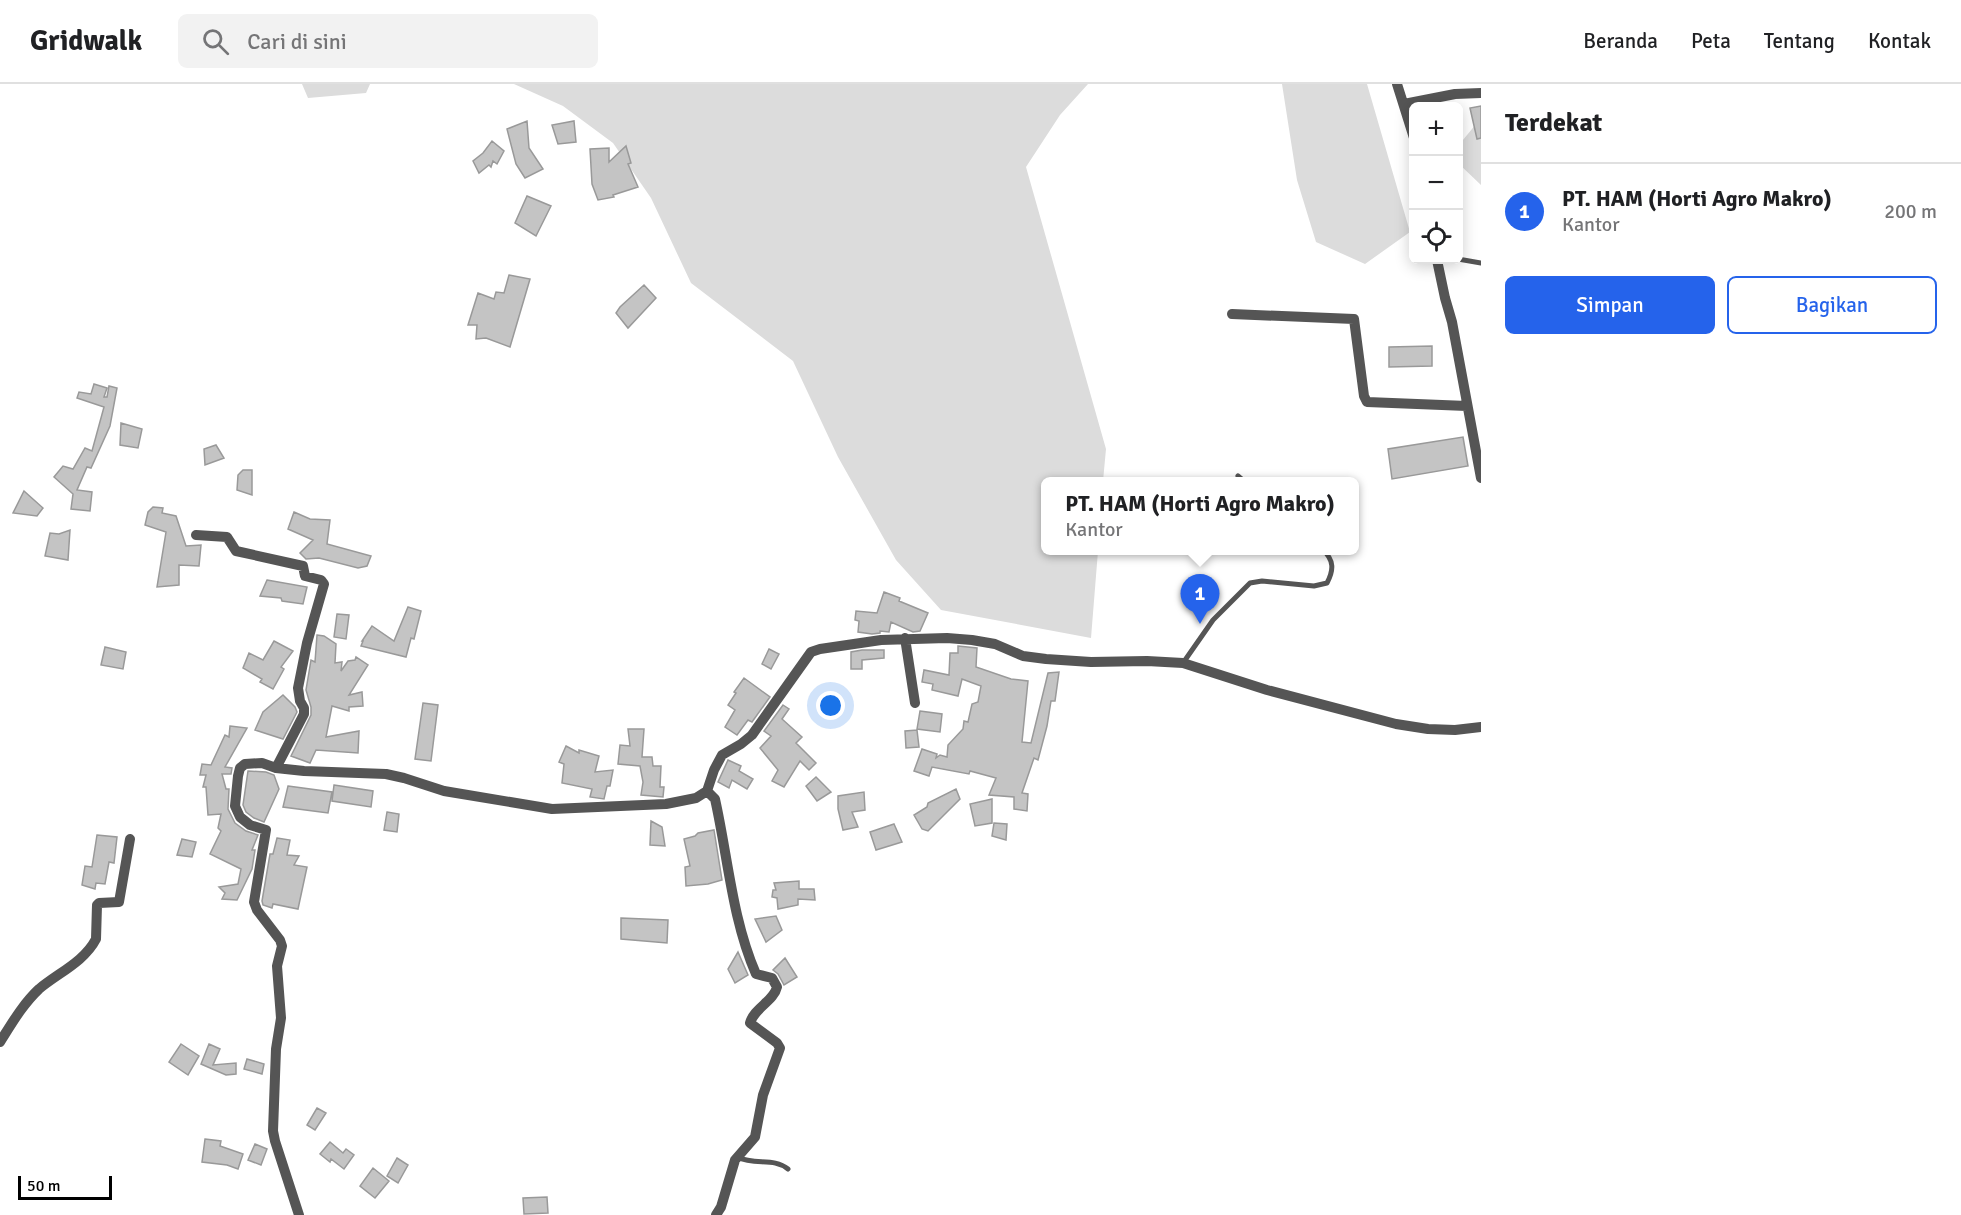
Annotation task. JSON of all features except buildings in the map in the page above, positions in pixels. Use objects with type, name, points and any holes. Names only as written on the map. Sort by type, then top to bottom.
[{"type":"street","points":[[1397,84],[1409,123]]},
{"type":"street","points":[[1404,104],[1455,94],[1481,93]]},
{"type":"street","points":[[1438,264],[1452,322],[1481,478]]},
{"type":"street","points":[[1232,314],[1352,318],[1355,321],[1364,396],[1367,402],[1467,405]]},
{"type":"street","points":[[196,535],[227,537],[236,551],[303,566],[305,576],[321,580],[324,584],[307,643],[298,688],[304,714],[276,768]]},
{"type":"street","points":[[299,1215],[273,1131],[276,1048],[281,1018],[277,966],[282,946],[254,902],[266,830],[250,825],[240,817],[235,806],[240,768],[245,764],[262,763],[276,768],[304,771],[386,774],[444,791],[552,809],[666,804],[696,798],[707,791],[722,754],[752,735],[811,652],[905,638],[972,640],[995,644],[1023,656],[1046,659],[1183,663],[1267,690],[1396,724],[1455,730],[1481,727]]},
{"type":"street","points":[[905,638],[915,703]]},
{"type":"street","points":[[707,791],[716,799],[746,950],[756,974],[772,978],[777,987],[774,995],[750,1021],[751,1025],[777,1043],[780,1048],[764,1095],[755,1137],[735,1160],[721,1207],[716,1215]]},
{"type":"street","points":[[0,1042],[17,1013],[38,990],[83,956],[93,944],[96,939],[97,905],[119,902],[130,839]]},
{"type":"lane","points":[[1463,260],[1481,263]]},
{"type":"lane","points":[[1183,663],[1213,620],[1250,583],[1262,581],[1314,586],[1327,583],[1333,568],[1332,561],[1327,555]]},
{"type":"lane","points":[[737,1157],[755,1162],[778,1162],[788,1169]]},
{"type":"shaded area","points":[[302,84],[370,84],[366,93],[308,98]]},
{"type":"shaded area","points":[[514,84],[1088,84],[1060,115],[1026,167],[1106,449],[1103,477],[1041,477],[1041,555],[1098,555],[1091,638],[941,610],[896,560],[838,457],[793,361],[691,283],[651,198],[613,143],[563,106]]},
{"type":"shaded area","points":[[1282,84],[1367,84],[1409,233],[1365,264],[1316,242],[1297,180]]},
{"type":"shaded area","points":[[1481,118],[1481,185],[1463,168],[1463,140]]},
{"type":"place","name":"PT. HAM (Horti Agro Makro)","points":[[1200,624]]}]
